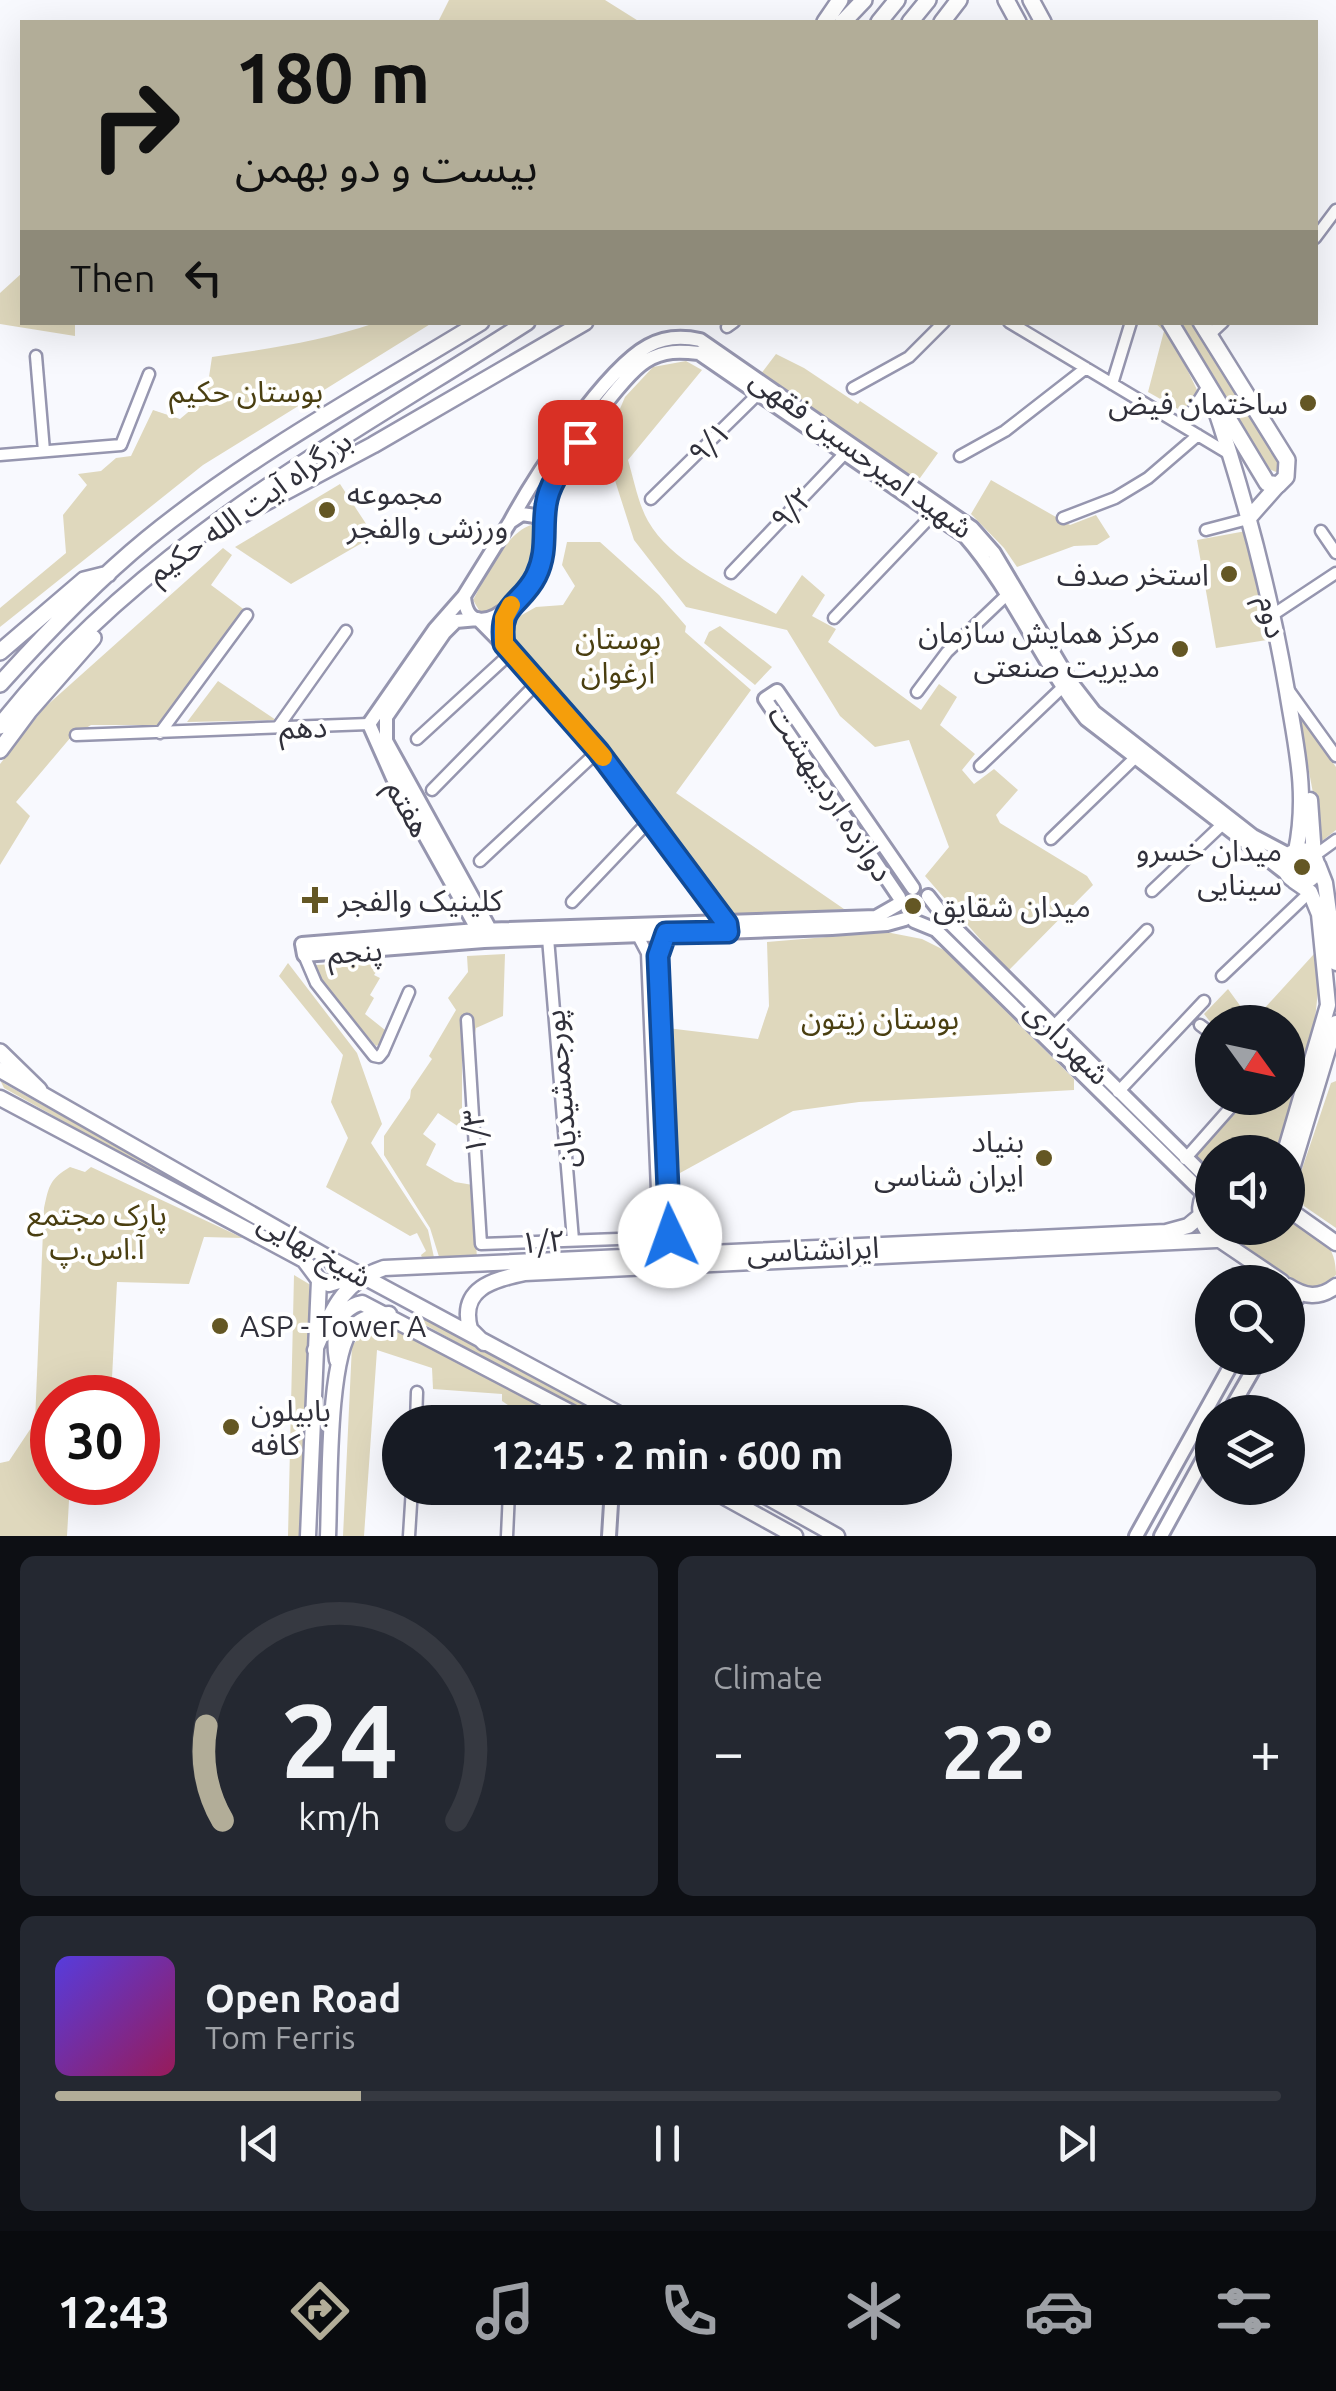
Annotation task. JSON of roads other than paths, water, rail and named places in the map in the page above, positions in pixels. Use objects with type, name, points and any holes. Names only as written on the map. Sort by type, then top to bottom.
[{"type":"main road","points":[[845,20],[864,0]]},
{"type":"main road","points":[[880,20],[897,0]]},
{"type":"main road","points":[[912,20],[928,0]]},
{"type":"main road","points":[[944,20],[959,0]]},
{"type":"main road","name":"بزرگراه آیت الله حکیم","points":[[0,684],[144,541],[264,456],[476,325]]},
{"type":"main road","name":"بزرگراه آیت الله حکیم","points":[[0,726],[46,671],[198,535],[522,325]]},
{"type":"main road","points":[[565,336],[581,325]]},
{"type":"main road","points":[[198,535],[258,508],[588,325]]},
{"type":"main road","points":[[1172,325],[1271,481]]},
{"type":"main road","points":[[1204,329],[1284,456],[1288,472],[1271,481],[1248,519]]},
{"type":"main road","name":"دوم","points":[[1208,386],[1274,614],[1302,781],[1302,824],[1292,853]]},
{"type":"main road","points":[[0,652],[84,580],[112,572]]},
{"type":"main road","points":[[0,750],[118,604]]},
{"type":"main road","name":"دوم","points":[[1302,781],[1312,804],[1316,860],[1326,882],[1336,964]]},
{"type":"main road","points":[[1290,877],[1309,881],[1316,874],[1316,860],[1308,851],[1292,853],[1285,864],[1290,877],[1310,892],[1320,914],[1328,1004],[1290,1135]]},
{"type":"main road","points":[[1302,1135],[1336,1023]]},
{"type":"main road","points":[[0,1052],[39,1090]]},
{"type":"main road","name":"شیخ بهایی","points":[[0,1070],[327,1256],[602,1405]]},
{"type":"main road","name":"شیخ بهایی","points":[[0,1098],[304,1260],[319,1280]]},
{"type":"main road","name":"ایرانشناسی","points":[[915,1250],[1166,1232],[1181,1229],[1195,1219]]},
{"type":"main road","points":[[1305,1221],[1336,1243]]},
{"type":"main road","name":"ایرانشناسی","points":[[363,1274],[384,1268],[664,1256],[1195,1241]]},
{"type":"main road","points":[[1224,1245],[1254,1265]]},
{"type":"main road","points":[[308,1536],[319,1280],[329,1284],[339,1281],[338,1271],[327,1256]]},
{"type":"main road","name":"ایرانشناسی","points":[[484,1343],[470,1329],[468,1305],[481,1288],[526,1273],[664,1256]]},
{"type":"main road","points":[[315,1350],[339,1299],[363,1274],[370,1293],[428,1335]]},
{"type":"main road","points":[[1305,1294],[1324,1294],[1336,1286]]},
{"type":"main road","points":[[328,1536],[337,1360],[353,1327],[366,1318],[394,1317],[558,1405]]},
{"type":"main road","points":[[739,1505],[795,1536]]},
{"type":"main road","points":[[782,1505],[838,1536]]},
{"type":"main road","points":[[308,1506],[329,1508]]},
{"type":"street","points":[[1318,234],[1336,210]]},
{"type":"street","points":[[853,388],[910,357],[941,325]]},
{"type":"street","points":[[1112,384],[1131,325]]},
{"type":"street","points":[[1028,328],[1086,368],[1231,455]]},
{"type":"street","name":"شهید امیرحسین فقهی","points":[[464,596],[551,456],[627,361],[649,345],[683,336],[700,340],[849,448],[972,528],[994,553],[1065,684],[1138,755],[1290,877]]},
{"type":"street","name":"شهید امیرحسین فقهی","points":[[510,606],[534,580],[542,563],[545,507],[551,486],[627,378],[644,362],[673,351],[699,354],[763,388]]},
{"type":"street","points":[[36,356],[44,451]]},
{"type":"street","points":[[960,456],[1006,431],[1086,368]]},
{"type":"street","points":[[0,455],[121,445],[149,374]]},
{"type":"street","points":[[1183,426],[1208,386]]},
{"type":"street","name":"۹/۱","points":[[651,499],[763,388]]},
{"type":"street","points":[[1063,518],[1132,488],[1198,436]]},
{"type":"street","name":"۹/۲","points":[[730,573],[849,448]]},
{"type":"street","points":[[834,618],[938,509]]},
{"type":"street","points":[[510,522],[528,514],[541,520],[546,532]]},
{"type":"street","points":[[1206,530],[1248,519]]},
{"type":"street","points":[[1321,532],[1336,553]]},
{"type":"street","points":[[1274,614],[1336,573]]},
{"type":"street","points":[[917,692],[947,652],[1011,590]]},
{"type":"street","points":[[464,596],[467,610],[539,681],[598,751],[728,928]]},
{"type":"street","name":"دهم","points":[[76,736],[369,724],[435,628],[464,596]]},
{"type":"street","points":[[369,724],[384,726],[386,717],[456,621],[492,620],[510,606]]},
{"type":"street","points":[[508,648],[504,618],[510,606]]},
{"type":"street","points":[[160,733],[247,614]]},
{"type":"street","points":[[278,728],[346,631]]},
{"type":"street","points":[[417,739],[508,648]]},
{"type":"street","points":[[432,790],[539,681]]},
{"type":"street","points":[[980,766],[1065,684]]},
{"type":"street","points":[[1286,686],[1335,755]]},
{"type":"street","name":"دوازده اردیبهشت","points":[[898,901],[765,699],[777,691],[913,888]]},
{"type":"street","name":"هفتم","points":[[369,724],[393,778],[487,935]]},
{"type":"street","name":"هفتم","points":[[384,726],[386,740],[487,935]]},
{"type":"street","points":[[480,861],[598,751]]},
{"type":"street","points":[[1051,839],[1138,755]]},
{"type":"street","points":[[572,902],[650,821]]},
{"type":"street","points":[[1152,892],[1226,822]]},
{"type":"street","name":"شهید امیرحسین فقهی","points":[[1226,822],[1292,853]]},
{"type":"street","points":[[1316,860],[1336,840]]},
{"type":"street","points":[[487,935],[548,938],[666,933],[728,928],[876,917],[913,888],[928,896],[928,912],[888,924],[728,928],[487,935]]},
{"type":"street","points":[[1222,976],[1310,892]]},
{"type":"street","name":"شهرداری","points":[[928,896],[1049,1031],[1195,1175]]},
{"type":"street","points":[[898,901],[909,920]]},
{"type":"street","name":"شهرداری","points":[[909,920],[936,930],[1049,1031]]},
{"type":"street","points":[[1049,1031],[1146,930]]},
{"type":"street","points":[[664,1256],[670,1236],[658,956],[666,933]]},
{"type":"street","points":[[637,934],[647,953],[659,1238],[664,1256]]},
{"type":"street","name":"پنجم","points":[[304,955],[487,935]]},
{"type":"street","name":"پورجمشیدیان","points":[[548,938],[572,1240]]},
{"type":"street","points":[[304,955],[316,983],[374,1056],[383,1052],[409,992]]},
{"type":"street","points":[[1114,1097],[1204,1000]]},
{"type":"street","name":"۱/۳","points":[[467,1020],[481,1244]]},
{"type":"street","points":[[1181,1163],[1224,1115]]},
{"type":"street","name":"۱/۲","points":[[481,1244],[646,1238],[664,1256]]},
{"type":"street","points":[[1136,1536],[1226,1375]]},
{"type":"street","points":[[1220,1385],[1240,1394],[1251,1375]]},
{"type":"street","points":[[417,1405],[418,1392]]},
{"type":"street","points":[[1160,1536],[1195,1473]]},
{"type":"street","points":[[409,1536],[411,1505]]},
{"type":"street","points":[[507,1536],[509,1505]]},
{"type":"street","points":[[610,1536],[611,1505]]},
{"type":"place","name":"ساختمان فیض","points":[[1308,403]]},
{"type":"place","name":"مجموعه ورزشی والفجر","points":[[327,510]]},
{"type":"place","name":"استخر صدف","points":[[1229,574]]},
{"type":"place","name":"مرکز همایش سازمان مدیریت صنعتی","points":[[1180,649]]},
{"type":"place","name":"میدان خسرو سینایی","points":[[1302,867]]},
{"type":"place","name":"کلینیک والفجر","points":[[315,900]]},
{"type":"place","name":"میدان شقایق","points":[[913,906]]},
{"type":"place","name":"بنیاد ایران شناسی","points":[[1044,1158]]},
{"type":"place","name":"ASP - Tower A","points":[[220,1326]]},
{"type":"place","name":"بابیلون کافه","points":[[231,1427]]},
{"type":"park label","name":"بوستان حکیم","points":[[246,391]]},
{"type":"park label","name":"بوستان ارغوان","points":[[618,655]]},
{"type":"park label","name":"بوستان زیتون","points":[[880,1018]]},
{"type":"park label","name":"پارک مجتمع آ.اس.پ","points":[[97,1231]]}]
